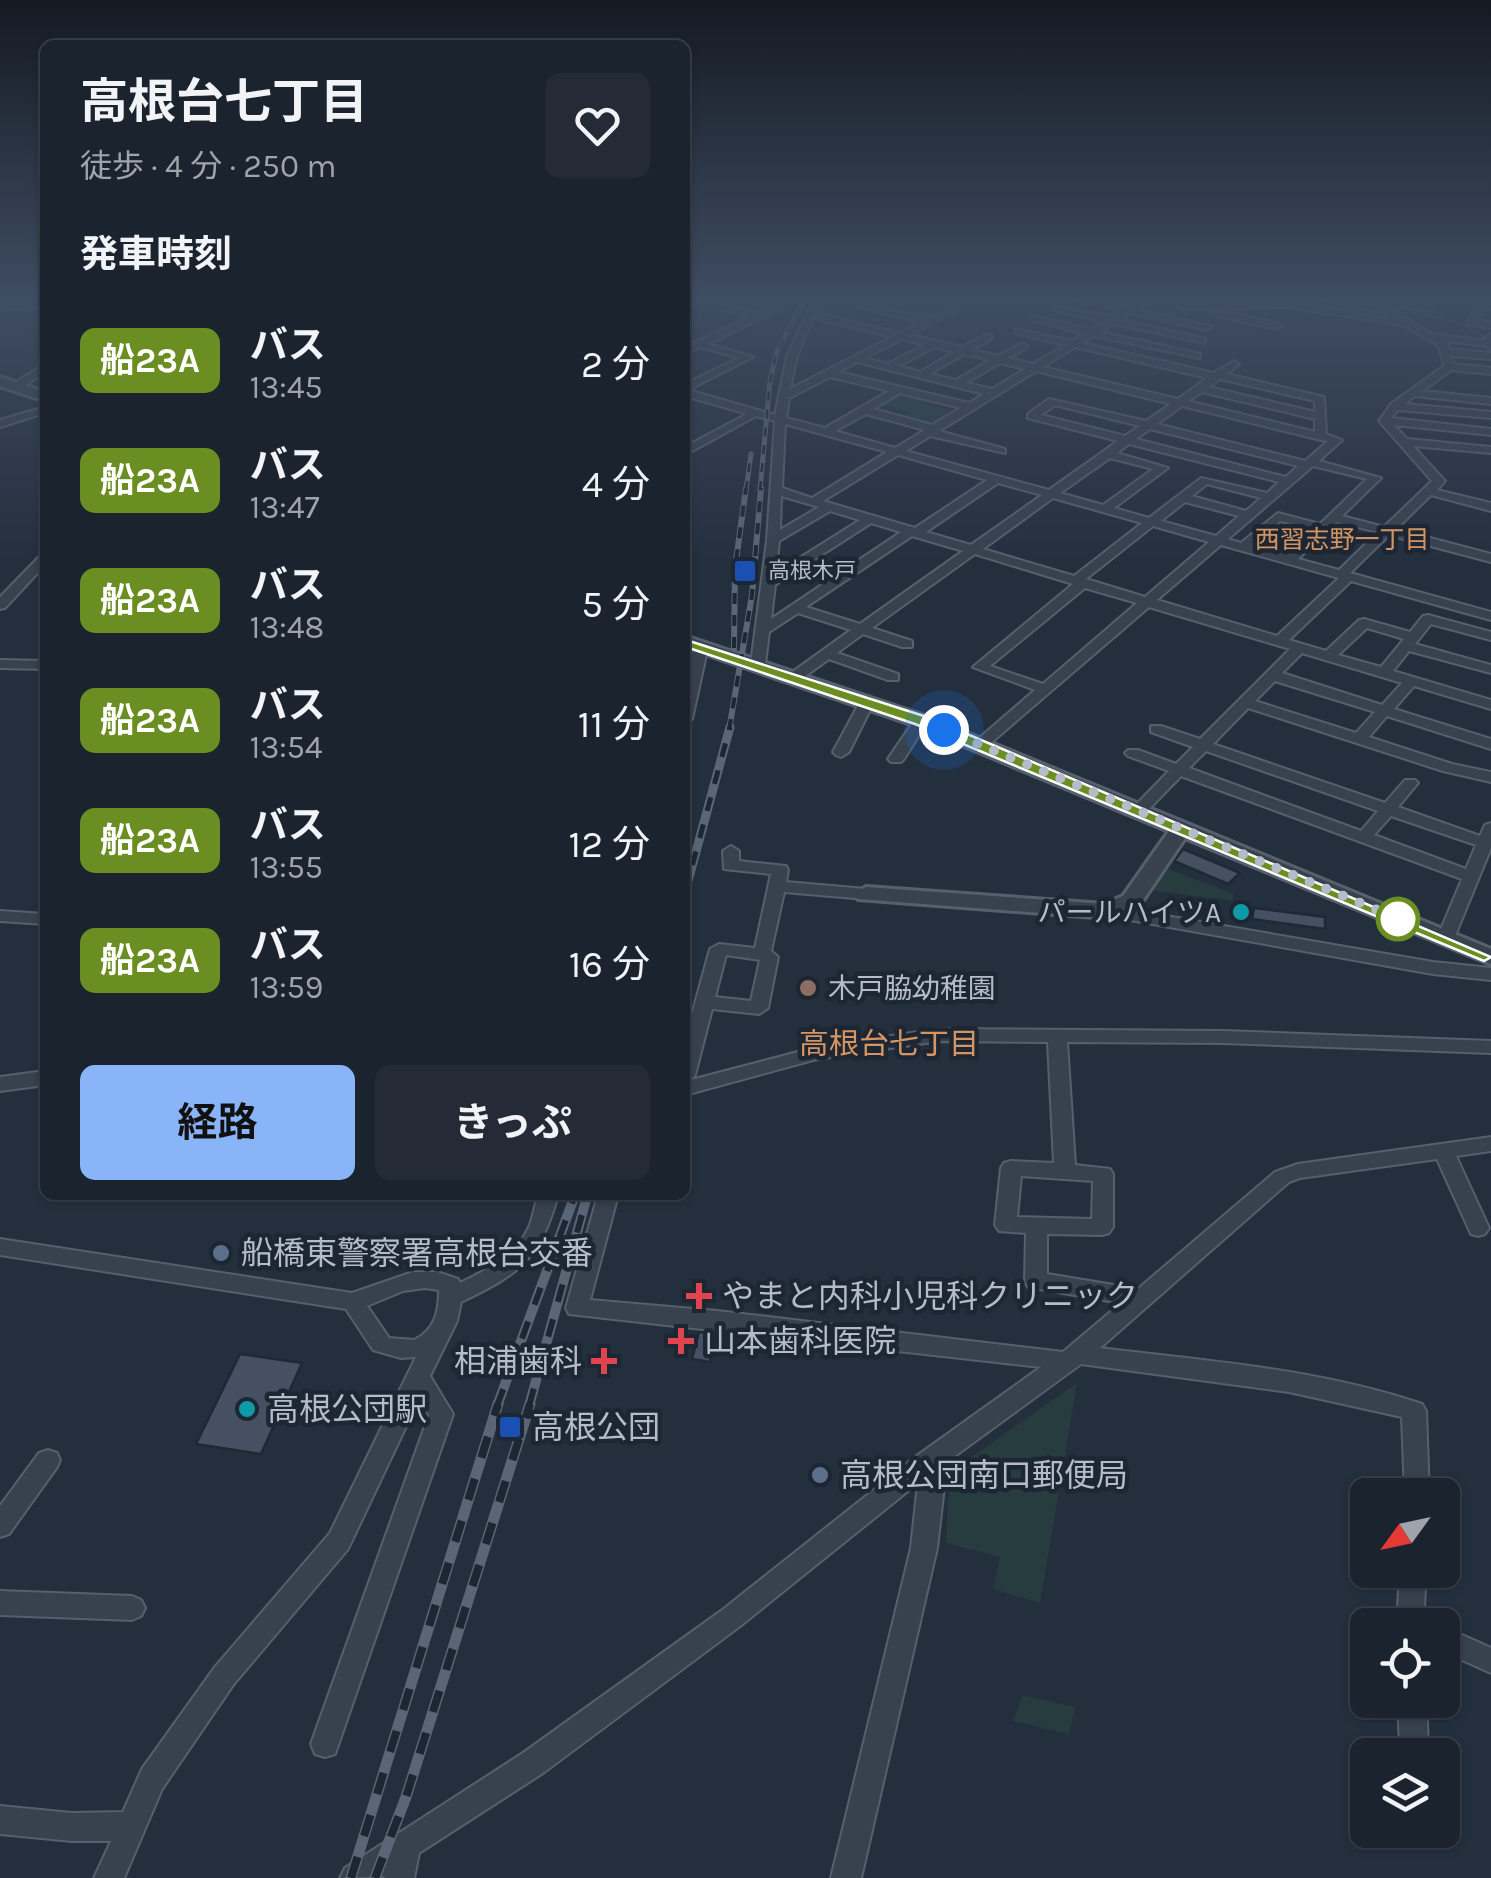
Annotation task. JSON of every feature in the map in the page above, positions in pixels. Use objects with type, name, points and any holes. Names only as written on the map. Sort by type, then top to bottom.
[{"type":"street","points":[[758,664],[773,539],[778,419],[785,387]]},
{"type":"street","points":[[783,397],[803,387]]},
{"type":"street","points":[[885,387],[971,407]]},
{"type":"street","points":[[969,387],[994,393]]},
{"type":"street","points":[[773,539],[898,452],[1004,387]]},
{"type":"street","points":[[981,744],[1336,440],[1113,387]]},
{"type":"street","points":[[1140,393],[1150,387]]},
{"type":"street","points":[[1267,387],[1320,398],[1322,437]]},
{"type":"street","points":[[1384,421],[1395,406],[1421,387]]},
{"type":"street","points":[[796,676],[1200,388],[1321,417]]},
{"type":"street","points":[[826,432],[900,390]]},
{"type":"street","points":[[690,392],[1491,616]]},
{"type":"street","points":[[1412,393],[1491,401]]},
{"type":"street","points":[[1288,481],[1032,416],[1053,402],[1375,478],[1289,560]]},
{"type":"street","points":[[1395,406],[1491,415]]},
{"type":"street","points":[[865,410],[1000,451]]},
{"type":"street","points":[[690,449],[750,416],[751,411]]},
{"type":"street","points":[[0,424],[40,412]]},
{"type":"street","points":[[1384,421],[1491,432]]},
{"type":"street","points":[[1279,642],[1438,481],[1384,421]]},
{"type":"street","points":[[840,424],[912,443]]},
{"type":"street","points":[[1402,442],[1491,450]]},
{"type":"street","points":[[1106,509],[1162,468],[1108,454]]},
{"type":"street","points":[[763,630],[997,479]]},
{"type":"street","points":[[1045,689],[980,667],[1205,480],[1270,497]]},
{"type":"street","points":[[774,490],[1491,705]]},
{"type":"street","points":[[1428,492],[1491,508]]},
{"type":"street","points":[[1182,497],[1248,515]]},
{"type":"street","points":[[1244,548],[1278,516],[1322,528]]},
{"type":"street","points":[[1334,517],[1490,557]]},
{"type":"street","points":[[768,584],[869,519]]},
{"type":"street","points":[[0,605],[40,563]]},
{"type":"street","points":[[796,608],[906,644]]},
{"type":"street","points":[[1382,674],[1428,619],[1491,636]]},
{"type":"street","points":[[1328,657],[1364,623],[1491,669]]},
{"type":"street","points":[[690,672],[693,644],[868,700],[1141,808],[1491,957]]},
{"type":"street","points":[[1141,808],[1299,648]]},
{"type":"street","points":[[827,654],[893,677]]},
{"type":"street","points":[[0,664],[40,665]]},
{"type":"street","points":[[1272,675],[1491,744]]},
{"type":"street","points":[[1359,740],[1410,682]]},
{"type":"street","points":[[841,752],[868,700]]},
{"type":"street","points":[[1245,702],[1359,740],[1491,777]]},
{"type":"street","points":[[896,759],[921,720]]},
{"type":"street","points":[[1156,730],[1388,809],[1488,836],[1446,939]]},
{"type":"street","points":[[1133,753],[1364,837],[1472,880],[1491,892]]},
{"type":"street","points":[[1364,837],[1410,783]]},
{"type":"street","points":[[1108,911],[1131,902],[1181,828]]},
{"type":"street","points":[[731,851],[730,865],[780,870],[762,954]]},
{"type":"street","points":[[778,886],[1108,911],[1433,968],[1491,974]]},
{"type":"street","points":[[0,916],[40,919]]},
{"type":"street","points":[[690,1058],[719,949],[770,957],[759,1008],[706,1002]]},
{"type":"street","points":[[690,1087],[863,1044],[956,1034],[1491,1048]]},
{"type":"street","points":[[1058,1034],[1065,1170]]},
{"type":"street","points":[[0,1084],[40,1079]]},
{"type":"street","points":[[355,1878],[406,1848],[730,1619],[924,1466],[1071,1357],[1282,1177],[1298,1171],[1491,1144]]},
{"type":"street","points":[[1444,1152],[1478,1228]]},
{"type":"street","points":[[1011,1168],[1103,1174],[1102,1226],[1038,1225],[1006,1225],[1011,1168]]},
{"type":"street","points":[[450,1291],[476,1283],[514,1258],[536,1234],[546,1200]]},
{"type":"street","points":[[607,1200],[577,1308],[1071,1357],[1364,1396],[1414,1412],[1416,1478]]},
{"type":"street","points":[[1038,1225],[1036,1281],[1144,1298]]},
{"type":"street","points":[[0,1247],[364,1298],[405,1280],[434,1278],[450,1291]]},
{"type":"street","points":[[109,1878],[152,1779],[224,1676],[339,1540],[419,1378],[450,1291]]},
{"type":"street","points":[[364,1298],[368,1322],[384,1346],[412,1350],[434,1344]]},
{"type":"street","points":[[326,1744],[441,1414],[419,1378]]},
{"type":"street","points":[[0,1526],[48,1460]]},
{"type":"street","points":[[846,1878],[925,1542],[932,1487],[924,1466]]},
{"type":"street","points":[[0,1603],[132,1608]]},
{"type":"street","points":[[1460,1646],[1491,1661]]},
{"type":"street","points":[[0,1820],[72,1827],[133,1826]]},
{"type":"street","points":[[399,1878],[406,1848]]},
{"type":"green space","points":[[897,392],[928,398],[923,403],[957,412],[930,426],[901,418],[909,412],[877,404]]},
{"type":"green space","points":[[1165,868],[1233,893],[1233,901],[1148,890]]},
{"type":"green space","points":[[1077,1383],[1040,1603],[993,1589],[1000,1557],[946,1543],[949,1485],[967,1483],[963,1463]]},
{"type":"green space","points":[[1023,1695],[1075,1707],[1069,1734],[1013,1721]]},
{"type":"building","points":[[1183,849],[1240,873],[1228,884],[1174,861]]},
{"type":"building","points":[[1254,908],[1325,917],[1325,929],[1252,919]]},
{"type":"building","points":[[699,1332],[717,1334],[710,1362],[692,1359]]},
{"type":"building","name":"高根公団駅","points":[[240,1354],[302,1363],[261,1454],[196,1444]]},
{"type":"railway","points":[[760,490],[769,387]]},
{"type":"railway","points":[[746,490],[751,454]]},
{"type":"railway","points":[[734,648],[735,568],[746,488]]},
{"type":"railway","points":[[729,730],[752,595],[761,488]]},
{"type":"railway","points":[[690,874],[730,727]]},
{"type":"railway","points":[[497,1406],[573,1200]]},
{"type":"railway","points":[[529,1406],[586,1200]]},
{"type":"railway","points":[[351,1878],[498,1404]]},
{"type":"railway","points":[[375,1878],[406,1797],[530,1404]]},
{"type":"bus line","name":"船23A","points":[[690,644],[921,720],[1491,957]]},
{"type":"place","name":"高根木戸","points":[[745,571]]},
{"type":"place","name":"パールハイツA","points":[[1241,912]]},
{"type":"place","name":"木戸脇幼稚園","points":[[808,988]]},
{"type":"place","name":"船橋東警察署高根台交番","points":[[221,1253]]},
{"type":"place","name":"やまと内科小児科クリニック","points":[[699,1296]]},
{"type":"place","name":"山本歯科医院","points":[[681,1341]]},
{"type":"place","name":"相浦歯科","points":[[604,1361]]},
{"type":"place","name":"高根公団駅","points":[[247,1409]]},
{"type":"place","name":"高根公団","points":[[510,1427]]},
{"type":"place","name":"高根公団南口郵便局","points":[[820,1475]]},
{"type":"district","name":"西習志野一丁目","points":[[1342,539]]},
{"type":"district","name":"高根台七丁目","points":[[889,1044]]},
{"type":"route","points":[[944,730],[1411,924],[1398,919]]}]
